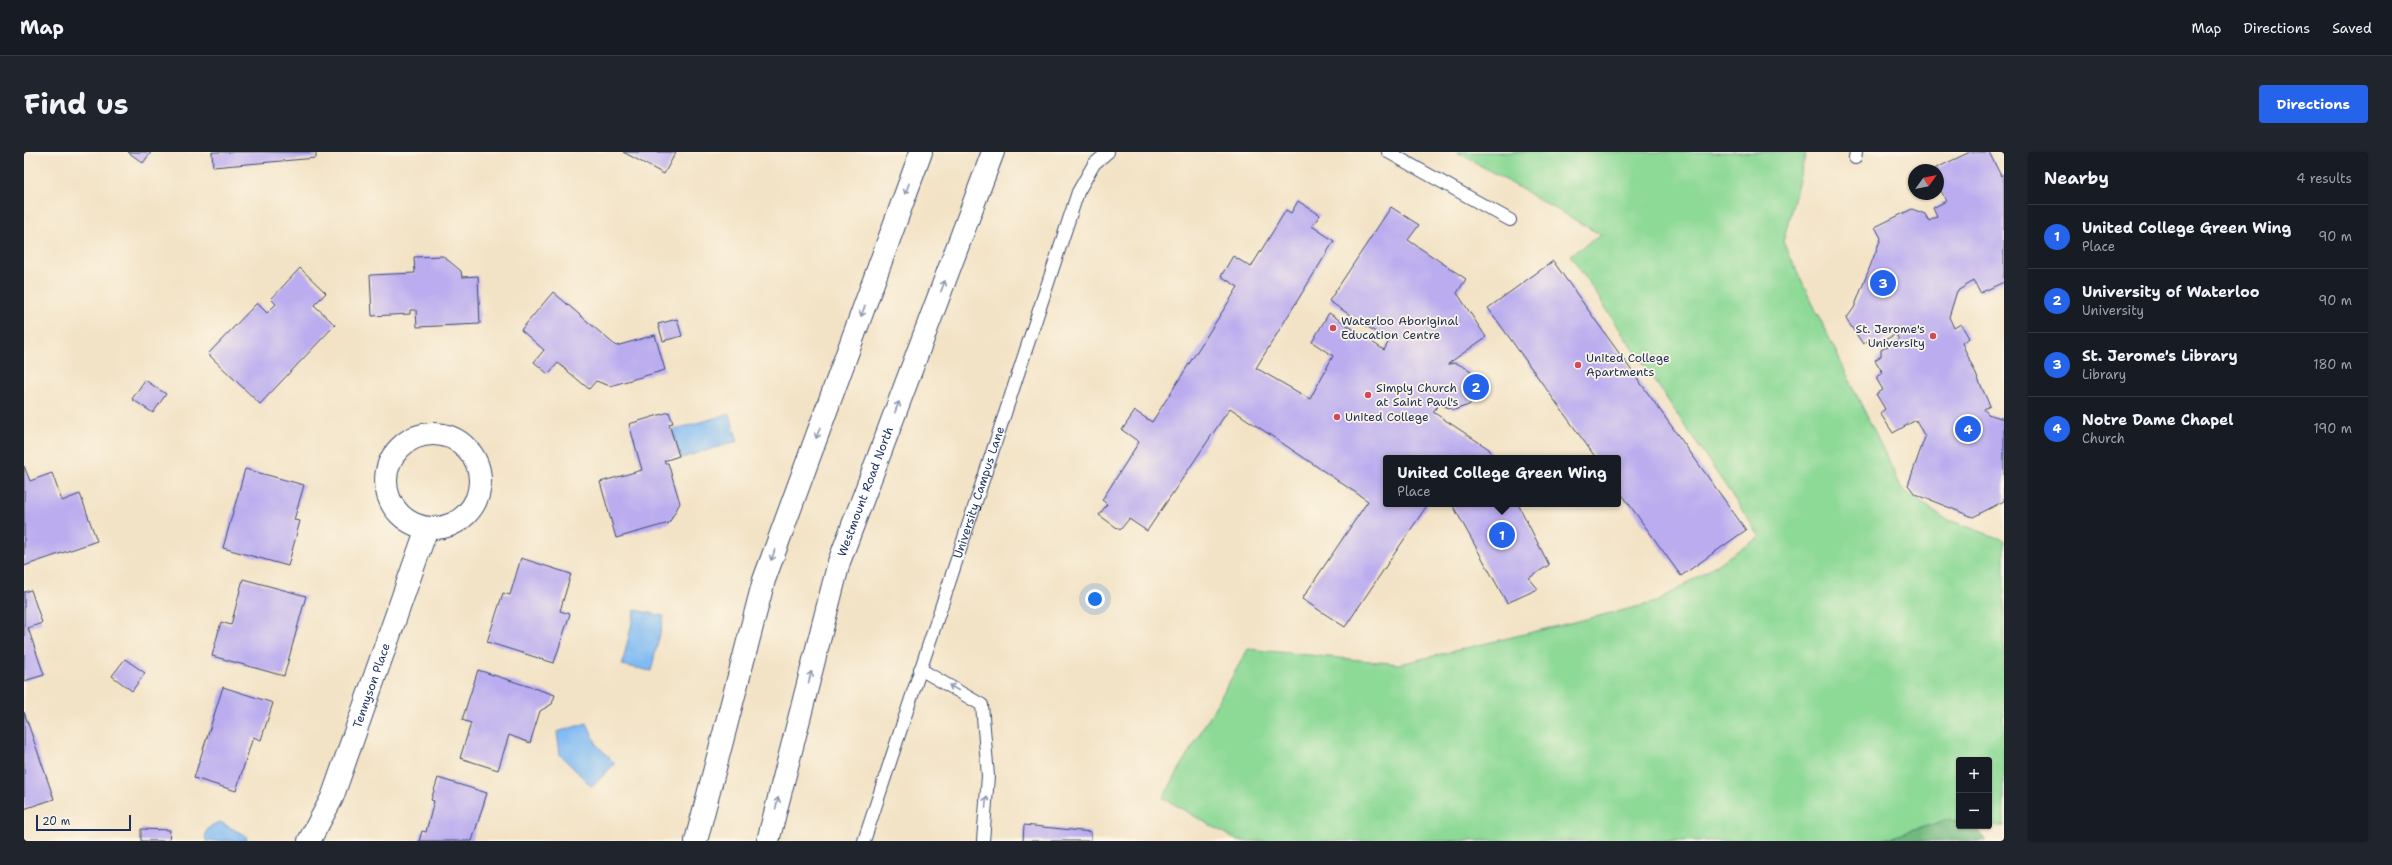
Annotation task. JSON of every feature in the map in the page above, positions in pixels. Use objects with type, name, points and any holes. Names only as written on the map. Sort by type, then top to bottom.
[{"type":"main road","points":[[696,841],[764,580],[920,152]]},
{"type":"main road","name":"Westmount Road North","points":[[768,841],[839,562],[993,152]]},
{"type":"main road","points":[[435,434],[453,437],[466,447],[476,460],[480,475],[479,492],[473,507],[455,523],[439,528],[427,528],[411,523],[402,516],[391,503],[386,484],[388,467],[394,454],[405,442],[418,436],[435,434]]},
{"type":"main road","name":"Tennyson Place","points":[[309,841],[332,798],[427,528]]},
{"type":"lane","name":"University Campus Lane","points":[[864,841],[1078,192],[1094,164],[1108,152]]},
{"type":"lane","points":[[1388,152],[1510,220]]},
{"type":"lane","points":[[920,669],[982,704],[988,776],[983,841]]},
{"type":"green space","points":[[1457,152],[1806,152],[1783,242],[1902,489],[1943,518],[2004,540],[2004,826],[1992,826],[1992,757],[1956,757],[1956,821],[1949,819],[1880,841],[1238,841],[1163,798],[1248,649],[1400,664],[1657,602],[1760,537],[1570,255],[1601,235]]},
{"type":"green space","points":[[1949,819],[1956,821],[1956,829],[1977,829],[1986,841],[1880,841]]},
{"type":"water","points":[[729,414],[738,441],[681,458],[672,430]]},
{"type":"water","points":[[635,610],[664,616],[651,671],[622,665]]},
{"type":"water","points":[[587,723],[597,745],[615,763],[592,787],[560,755],[557,732]]},
{"type":"water","points":[[220,822],[246,836],[247,841],[206,841],[205,837],[208,828]]},
{"type":"building","points":[[128,152],[151,152],[143,163]]},
{"type":"building","points":[[212,152],[316,152],[316,158],[213,167]]},
{"type":"building","points":[[623,152],[676,152],[664,174]]},
{"type":"building","name":"St. Jerome's University","points":[[1970,152],[1989,152],[2001,176],[2004,174],[2004,282],[1980,293],[1974,281],[1957,291],[1949,317],[1954,328],[1961,324],[1969,338],[1962,343],[1990,406],[1984,409],[1988,414],[2004,419],[2004,501],[1973,517],[1915,494],[1908,485],[1925,437],[1916,420],[1893,433],[1880,413],[1885,409],[1876,394],[1883,390],[1876,378],[1883,373],[1875,360],[1881,356],[1881,350],[1899,340],[1896,334],[1875,345],[1871,339],[1863,344],[1846,319],[1854,308],[1881,238],[1875,227],[1912,209],[1925,214],[1929,221],[1937,217],[1933,208],[1946,201],[1944,197],[1944,164]]},
{"type":"building","name":"United College","points":[[1298,201],[1320,215],[1312,226],[1334,241],[1256,368],[1310,399],[1333,356],[1312,342],[1329,313],[1384,350],[1389,341],[1329,301],[1391,207],[1419,225],[1408,240],[1466,279],[1457,293],[1486,337],[1448,364],[1456,363],[1470,370],[1476,384],[1473,399],[1469,405],[1454,410],[1439,404],[1433,412],[1489,449],[1492,455],[1383,455],[1383,507],[1426,507],[1345,627],[1302,599],[1368,501],[1230,408],[1147,531],[1129,519],[1120,530],[1099,515],[1107,504],[1102,500],[1139,442],[1122,430],[1135,411],[1152,422],[1238,287],[1221,276],[1233,256],[1251,267],[1286,210],[1291,213]]},
{"type":"building","points":[[443,256],[461,271],[462,277],[478,276],[480,324],[417,327],[416,310],[410,310],[410,314],[372,316],[370,275],[415,273],[414,257]]},
{"type":"building","name":"United College Apartments","points":[[1553,261],[1746,530],[1681,576],[1621,493],[1621,455],[1594,455],[1488,308]]},
{"type":"building","points":[[300,268],[326,293],[314,305],[335,325],[260,404],[208,354],[257,303],[267,313],[276,304],[271,299]]},
{"type":"building","points":[[553,292],[616,346],[655,335],[665,370],[610,386],[596,381],[589,389],[558,363],[548,374],[534,362],[544,350],[521,330]]},
{"type":"building","points":[[677,319],[682,336],[663,341],[658,324]]},
{"type":"building","points":[[145,380],[166,394],[153,413],[132,399]]},
{"type":"building","points":[[669,412],[673,423],[669,424],[679,456],[664,461],[665,463],[668,463],[680,503],[669,523],[616,538],[600,482],[642,470],[629,424]]},
{"type":"building","points":[[24,466],[30,481],[52,473],[62,501],[80,494],[97,541],[24,566]]},
{"type":"building","points":[[245,469],[304,485],[294,520],[300,521],[288,566],[223,548]]},
{"type":"building","points":[[1454,507],[1520,507],[1549,565],[1529,578],[1538,589],[1507,603]]},
{"type":"building","points":[[521,558],[571,574],[560,611],[570,614],[554,663],[487,642],[503,593],[510,595]]},
{"type":"building","points":[[243,579],[306,596],[284,676],[212,656],[221,622],[231,625]]},
{"type":"building","points":[[31,590],[42,623],[28,628],[44,675],[24,681],[24,592]]},
{"type":"building","points":[[125,659],[145,673],[132,691],[112,676]]},
{"type":"building","points":[[478,670],[555,695],[552,704],[540,711],[530,743],[509,735],[498,770],[460,758],[471,723],[462,720]]},
{"type":"building","points":[[223,687],[273,703],[261,740],[253,737],[236,791],[194,778]]},
{"type":"building","points":[[24,712],[54,799],[24,809]]},
{"type":"building","points":[[438,778],[487,793],[472,841],[419,841],[422,831],[426,832],[434,801],[431,800]]},
{"type":"building","points":[[1024,825],[1091,832],[1091,841],[1023,841]]},
{"type":"building","points":[[141,829],[170,830],[169,841],[141,841]]},
{"type":"place","name":"St. Jerome's Library","points":[[1883,283]]},
{"type":"place","name":"Waterloo Aboriginal Education Centre","points":[[1333,328]]},
{"type":"place","name":"St. Jerome's University","points":[[1933,336]]},
{"type":"place","name":"United College Apartments","points":[[1578,365]]},
{"type":"place","name":"University of Waterloo","points":[[1476,387]]},
{"type":"place","name":"Simply Church at Saint Paul's","points":[[1368,395]]},
{"type":"place","name":"United College","points":[[1337,417]]},
{"type":"place","name":"Notre Dame Chapel","points":[[1968,429]]},
{"type":"place","name":"United College Green Wing","points":[[1502,535]]}]
